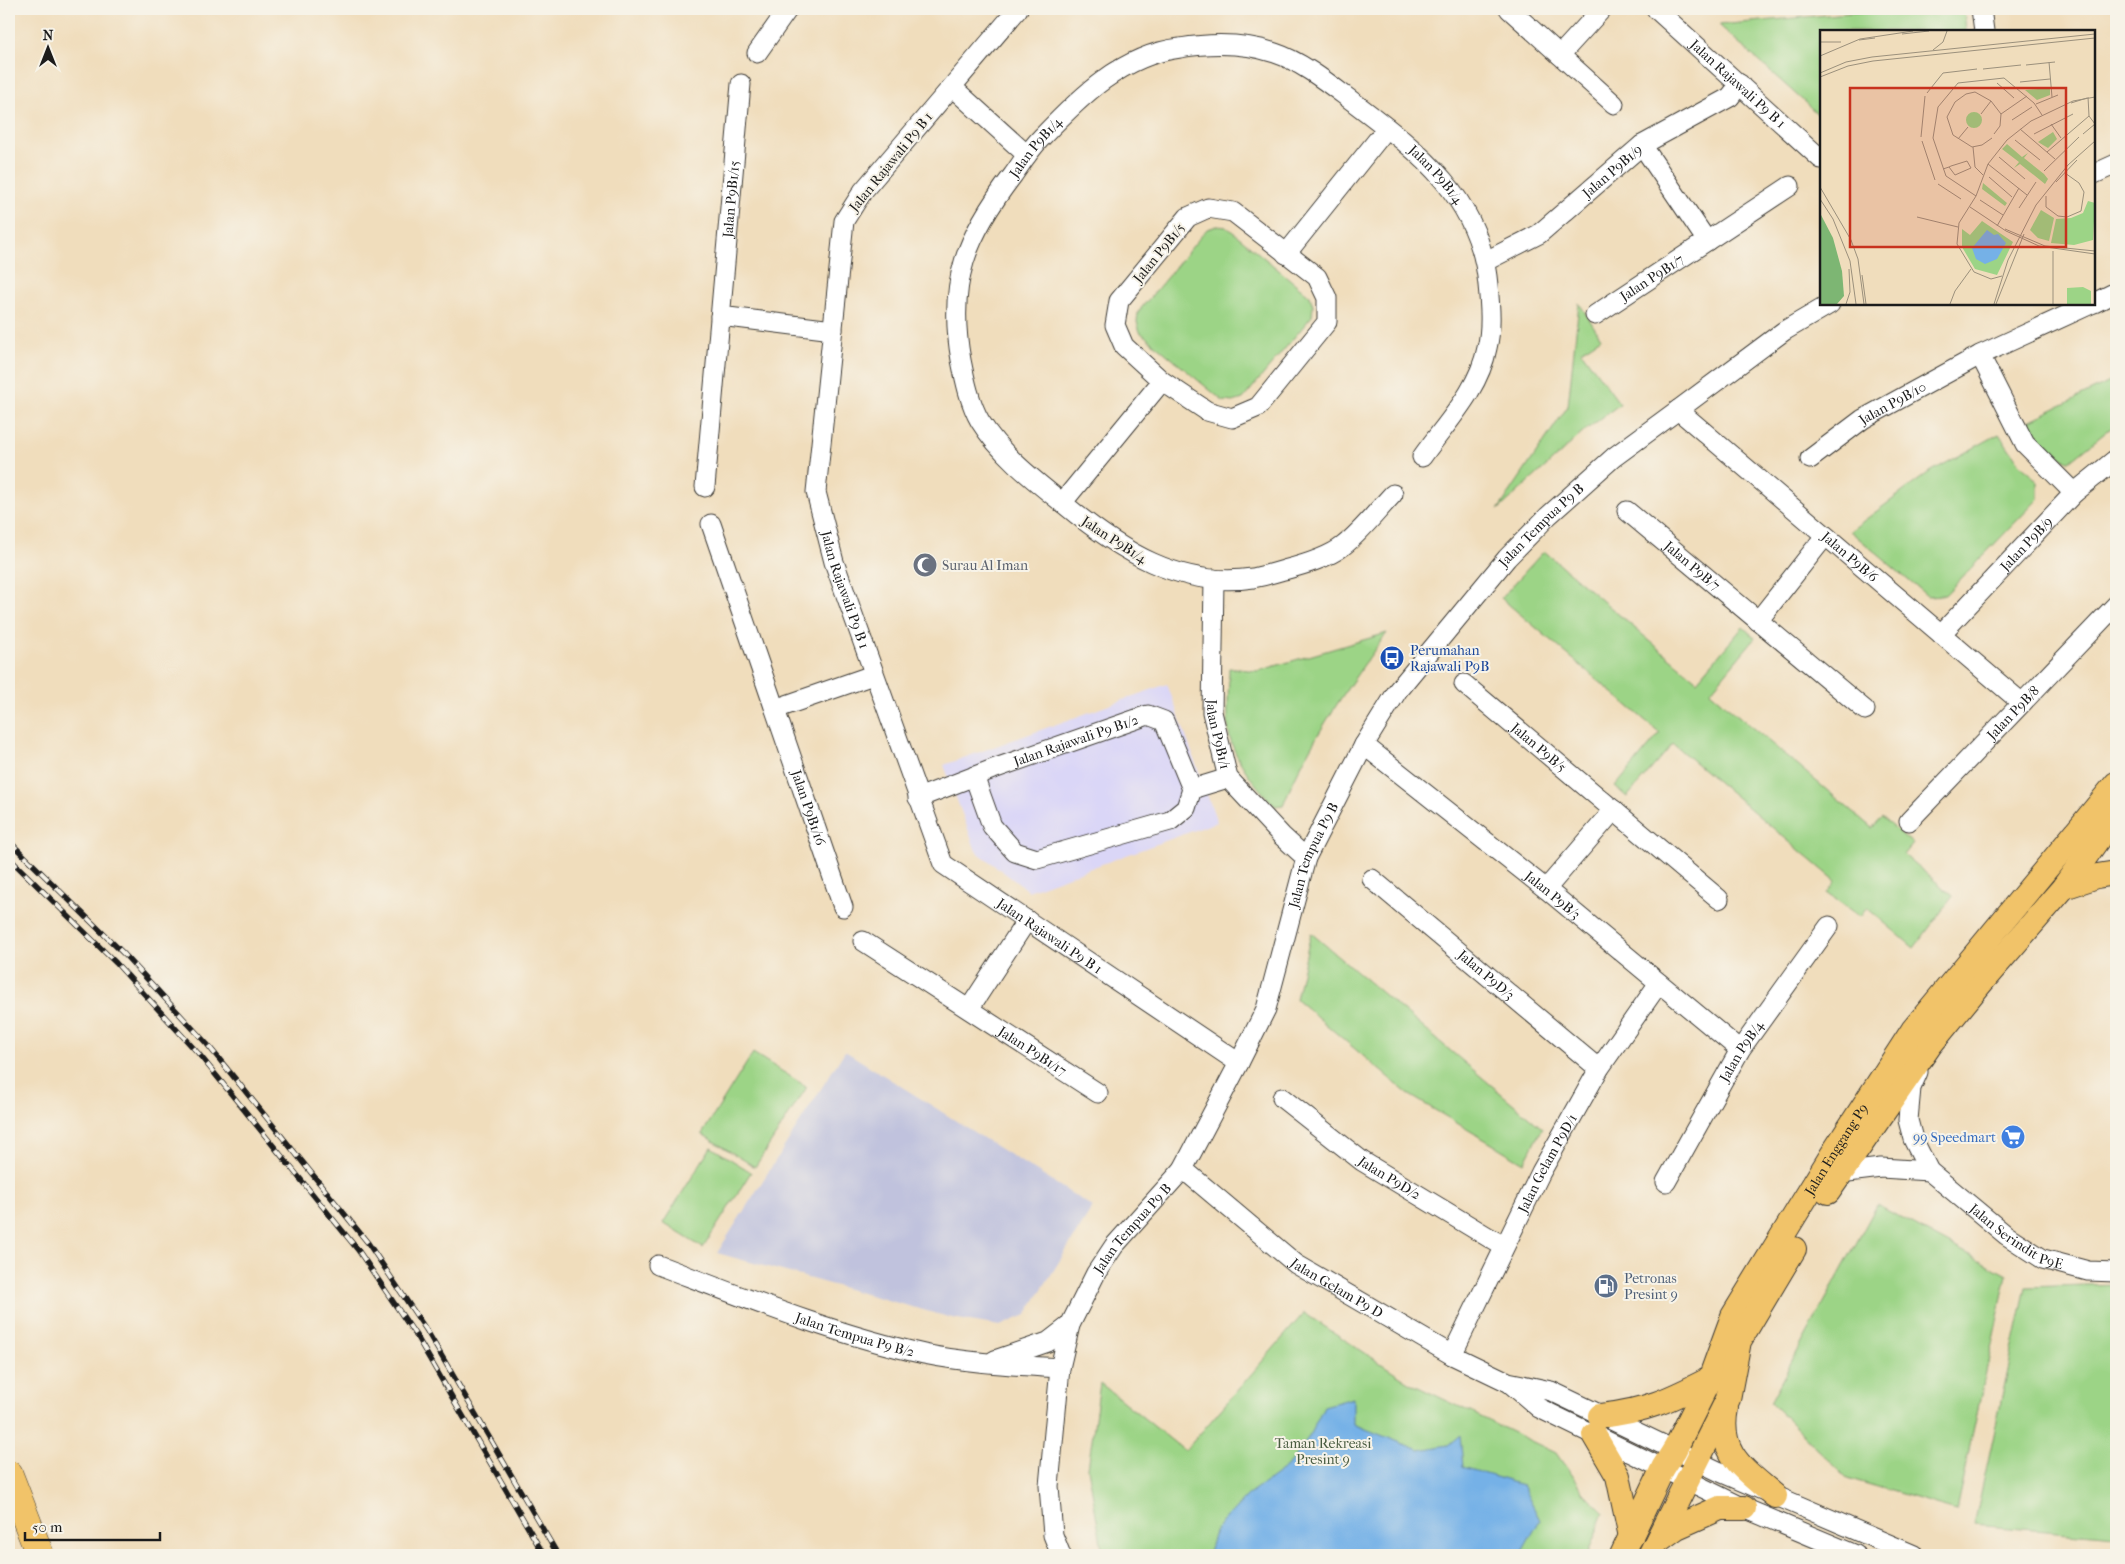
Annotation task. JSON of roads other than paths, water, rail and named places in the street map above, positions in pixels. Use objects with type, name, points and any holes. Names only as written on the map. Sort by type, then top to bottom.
[{"type":"highway","points":[[14,1486],[35,1555]]},
{"type":"highway","points":[[14,1486],[40,1555]]},
{"type":"main road","name":"Jalan Enggang P9","points":[[1653,1549],[1702,1470],[1728,1399],[1739,1341],[1840,1173],[1930,1045],[2064,887],[2108,822],[2116,784]]},
{"type":"main road","name":"Jalan Enggang P9","points":[[1627,1546],[1669,1458],[1710,1380],[1733,1316],[1834,1150],[1913,1030],[2108,822]]},
{"type":"main road","points":[[2064,887],[2097,876],[2116,873]]},
{"type":"main road","points":[[1627,1546],[1618,1476],[1597,1425],[1670,1400],[1710,1380]]},
{"type":"main road","points":[[1728,1399],[1724,1419],[1730,1450],[1736,1462],[1775,1496]]},
{"type":"main road","points":[[1653,1549],[1677,1527],[1720,1508],[1744,1508]]},
{"type":"street","points":[[757,53],[788,9]]},
{"type":"street","name":"Jalan Rajawali P9 B 1","points":[[1018,9],[863,191],[844,220],[816,492],[834,562],[942,864],[1239,1063]]},
{"type":"street","points":[[1509,9],[1614,104]]},
{"type":"street","points":[[1560,54],[1602,9]]},
{"type":"street","name":"Jalan Rajawali P9 B 1","points":[[1656,9],[1820,158]]},
{"type":"street","points":[[1981,9],[1984,30]]},
{"type":"street","name":"Jalan P9B1/4","points":[[1393,494],[1341,547],[1298,566],[1261,576],[1214,579],[1202,578],[1148,563],[1091,526],[1018,466],[979,420],[965,380],[957,337],[957,288],[966,249],[994,199],[1040,139],[1106,77],[1141,58],[1177,48],[1230,44],[1277,53],[1321,78],[1387,128],[1434,167],[1467,211],[1486,260],[1490,305],[1488,346],[1479,378],[1422,457]]},
{"type":"street","name":"Jalan P9B1/15","points":[[705,486],[741,84]]},
{"type":"street","name":"Jalan P9B1/9","points":[[1486,260],[1539,234],[1642,145],[1730,97],[1740,84]]},
{"type":"street","points":[[952,87],[1027,156]]},
{"type":"street","points":[[1286,254],[1387,128]]},
{"type":"street","points":[[1642,145],[1707,241]]},
{"type":"street","points":[[2095,174],[2116,164]]},
{"type":"street","name":"Jalan P9B1/7","points":[[1595,315],[1790,186]]},
{"type":"street","name":"Jalan P9B1/5","points":[[1208,208],[1233,212],[1286,254],[1317,277],[1327,298],[1327,322],[1258,406],[1232,418],[1207,411],[1162,381],[1124,346],[1115,325],[1119,301],[1188,217],[1208,208]]},
{"type":"street","name":"Jalan P9B/10","points":[[2095,302],[2116,292]]},
{"type":"street","name":"Jalan Tempua P9 B","points":[[1060,1555],[1053,1535],[1049,1486],[1060,1368],[1070,1325],[1096,1274],[1114,1246],[1183,1169],[1239,1063],[1266,1009],[1306,858],[1364,745],[1398,690],[1507,558],[1548,516],[1614,457],[1784,331],[1828,305]]},
{"type":"street","name":"Jalan P9B/10","points":[[1810,459],[1863,419],[1980,355],[2088,305]]},
{"type":"street","points":[[720,316],[833,330]]},
{"type":"street","points":[[1980,355],[2024,444],[2074,492]]},
{"type":"street","points":[[1062,503],[1162,381]]},
{"type":"street","name":"Jalan P9B/6","points":[[1678,410],[2022,703]]},
{"type":"street","name":"Jalan P9B/9","points":[[1941,634],[2074,492],[2116,459]]},
{"type":"street","name":"Jalan P9B/7","points":[[1627,511],[1866,710]]},
{"type":"street","name":"Jalan P9B1/16","points":[[711,524],[843,908]]},
{"type":"street","points":[[1758,621],[1825,536]]},
{"type":"street","name":"Jalan P9B1/1","points":[[1214,579],[1212,712],[1228,778],[1306,858]]},
{"type":"street","name":"Jalan P9B/8","points":[[1909,821],[2116,605]]},
{"type":"street","points":[[775,709],[874,675]]},
{"type":"street","name":"Jalan P9B/5","points":[[1464,684],[1719,898]]},
{"type":"street","name":"Jalan Rajawali P9 B1/2","points":[[918,798],[974,776],[1148,715],[1164,721],[1192,789]]},
{"type":"street","name":"Jalan P9B/3","points":[[1364,745],[1546,889],[1740,1050]]},
{"type":"street","points":[[974,776],[992,826],[1015,852],[1037,859],[1170,821],[1186,808],[1192,789],[1228,778]]},
{"type":"street","points":[[1546,889],[1614,810]]},
{"type":"street","name":"Jalan P9D/3","points":[[1372,879],[1599,1069]]},
{"type":"street","points":[[969,1009],[1027,920]]},
{"type":"street","name":"Jalan P9B/4","points":[[1666,1182],[1740,1050],[1829,926]]},
{"type":"street","name":"Jalan P9B1/17","points":[[863,941],[1098,1093]]},
{"type":"street","name":"Jalan Gelam P9D/1","points":[[1452,1355],[1503,1246],[1541,1172],[1599,1069],[1659,983]]},
{"type":"street","name":"Jalan Serindit P9E","points":[[1930,1045],[1911,1088],[1908,1120],[1913,1138],[1929,1171],[2006,1235],[2043,1259],[2088,1271],[2116,1272]]},
{"type":"street","name":"Jalan P9D/2","points":[[1282,1098],[1362,1161],[1503,1246]]},
{"type":"street","points":[[1840,1173],[1881,1168],[1929,1171]]},
{"type":"street","name":"Jalan Gelam P9 D","points":[[1183,1169],[1296,1264],[1452,1355],[1508,1382],[1539,1408],[1597,1425],[1669,1458],[1702,1470]]},
{"type":"street","name":"Jalan Tempua P9 B/2","points":[[658,1265],[793,1316],[924,1354],[982,1362],[1060,1368]]},
{"type":"street","points":[[982,1362],[1008,1357],[1048,1342],[1070,1325]]},
{"type":"street","points":[[1702,1470],[1775,1496],[1914,1555]]},
{"type":"street","points":[[1702,1470],[1744,1508],[1856,1555]]},
{"type":"water","points":[[1353,1398],[1353,1424],[1419,1450],[1448,1445],[1460,1435],[1463,1467],[1522,1485],[1540,1520],[1520,1555],[1208,1555],[1216,1529],[1247,1496],[1287,1467],[1308,1438],[1324,1406]]},
{"type":"railway","points":[[9,841],[125,955],[207,1044],[368,1243],[427,1331],[558,1555]]},
{"type":"railway","points":[[9,858],[116,963],[198,1053],[358,1250],[417,1337],[544,1555]]},
{"type":"place","name":"Surau Al Iman","points":[[925,565]]},
{"type":"place","name":"Perumahan Rajawali P9B","points":[[1392,658]]},
{"type":"place","name":"99 Speedmart","points":[[2013,1137]]},
{"type":"place","name":"Petronas Presint 9","points":[[1606,1286]]},
{"type":"park label","name":"Taman Rekreasi Presint 9","points":[[1323,1452]]}]
